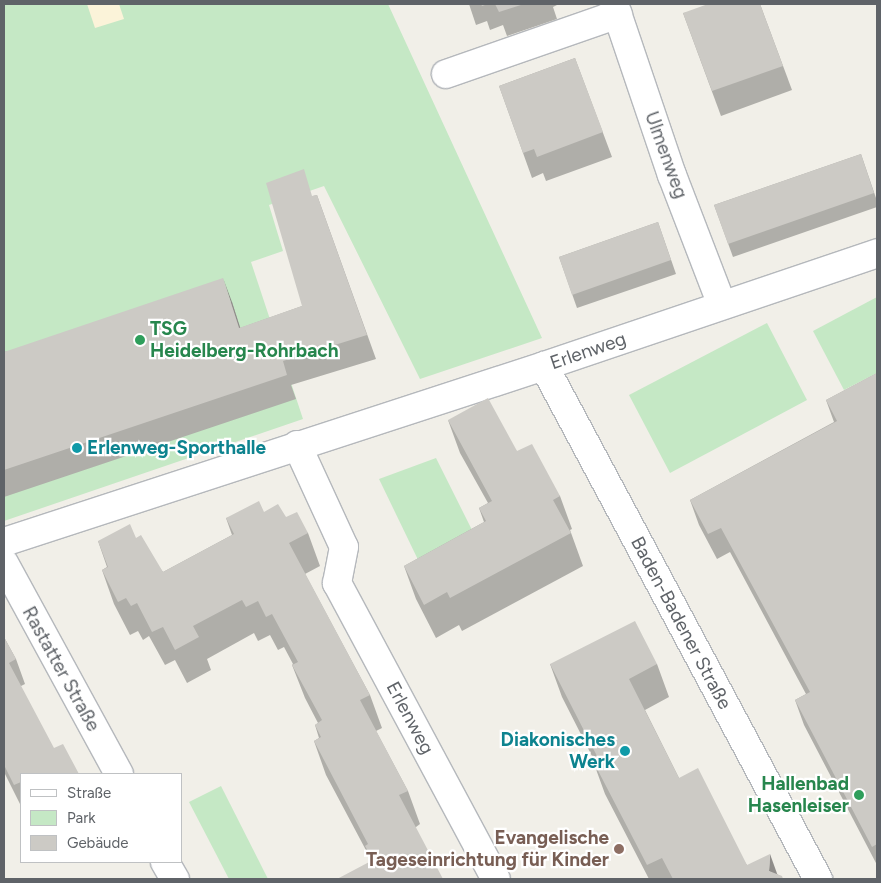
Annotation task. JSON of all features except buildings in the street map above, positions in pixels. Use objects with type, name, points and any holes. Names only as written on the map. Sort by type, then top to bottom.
[{"type":"street","points":[[446,74],[616,9]]},
{"type":"street","name":"Ulmenweg","points":[[616,9],[672,175],[722,305]]},
{"type":"street","name":"Erlenweg","points":[[4,542],[544,366],[877,253]]},
{"type":"street","name":"Baden-Badener Straße","points":[[544,366],[818,879]]},
{"type":"street","name":"Erlenweg","points":[[297,445],[344,547],[337,584],[496,879]]},
{"type":"street","name":"Rastatter Straße","points":[[4,563],[118,773]]},
{"type":"street","points":[[167,863],[175,879]]},
{"type":"green space","name":"TSG Heidelberg-Rohrbach","points":[[4,4],[388,4],[542,338],[420,379],[324,186],[269,205],[283,251],[251,262],[303,419],[4,521]]},
{"type":"green space","points":[[877,297],[877,373],[844,390],[813,331]]},
{"type":"green space","points":[[767,323],[807,400],[670,473],[629,395]]},
{"type":"green space","points":[[436,458],[476,538],[422,568],[379,479]]},
{"type":"green space","points":[[221,786],[268,879],[229,879],[189,802]]},
{"type":"sand","points":[[87,4],[119,4],[124,19],[95,28]]},
{"type":"place","name":"TSG Heidelberg-Rohrbach","points":[[140,340]]},
{"type":"place","name":"Erlenweg-Sporthalle","points":[[77,448]]},
{"type":"place","name":"Diakonisches Werk","points":[[625,751]]},
{"type":"place","name":"Hallenbad Hasenleiser","points":[[859,795]]},
{"type":"place","name":"Evangelische Tageseinrichtung für Kinder","points":[[619,849]]}]
